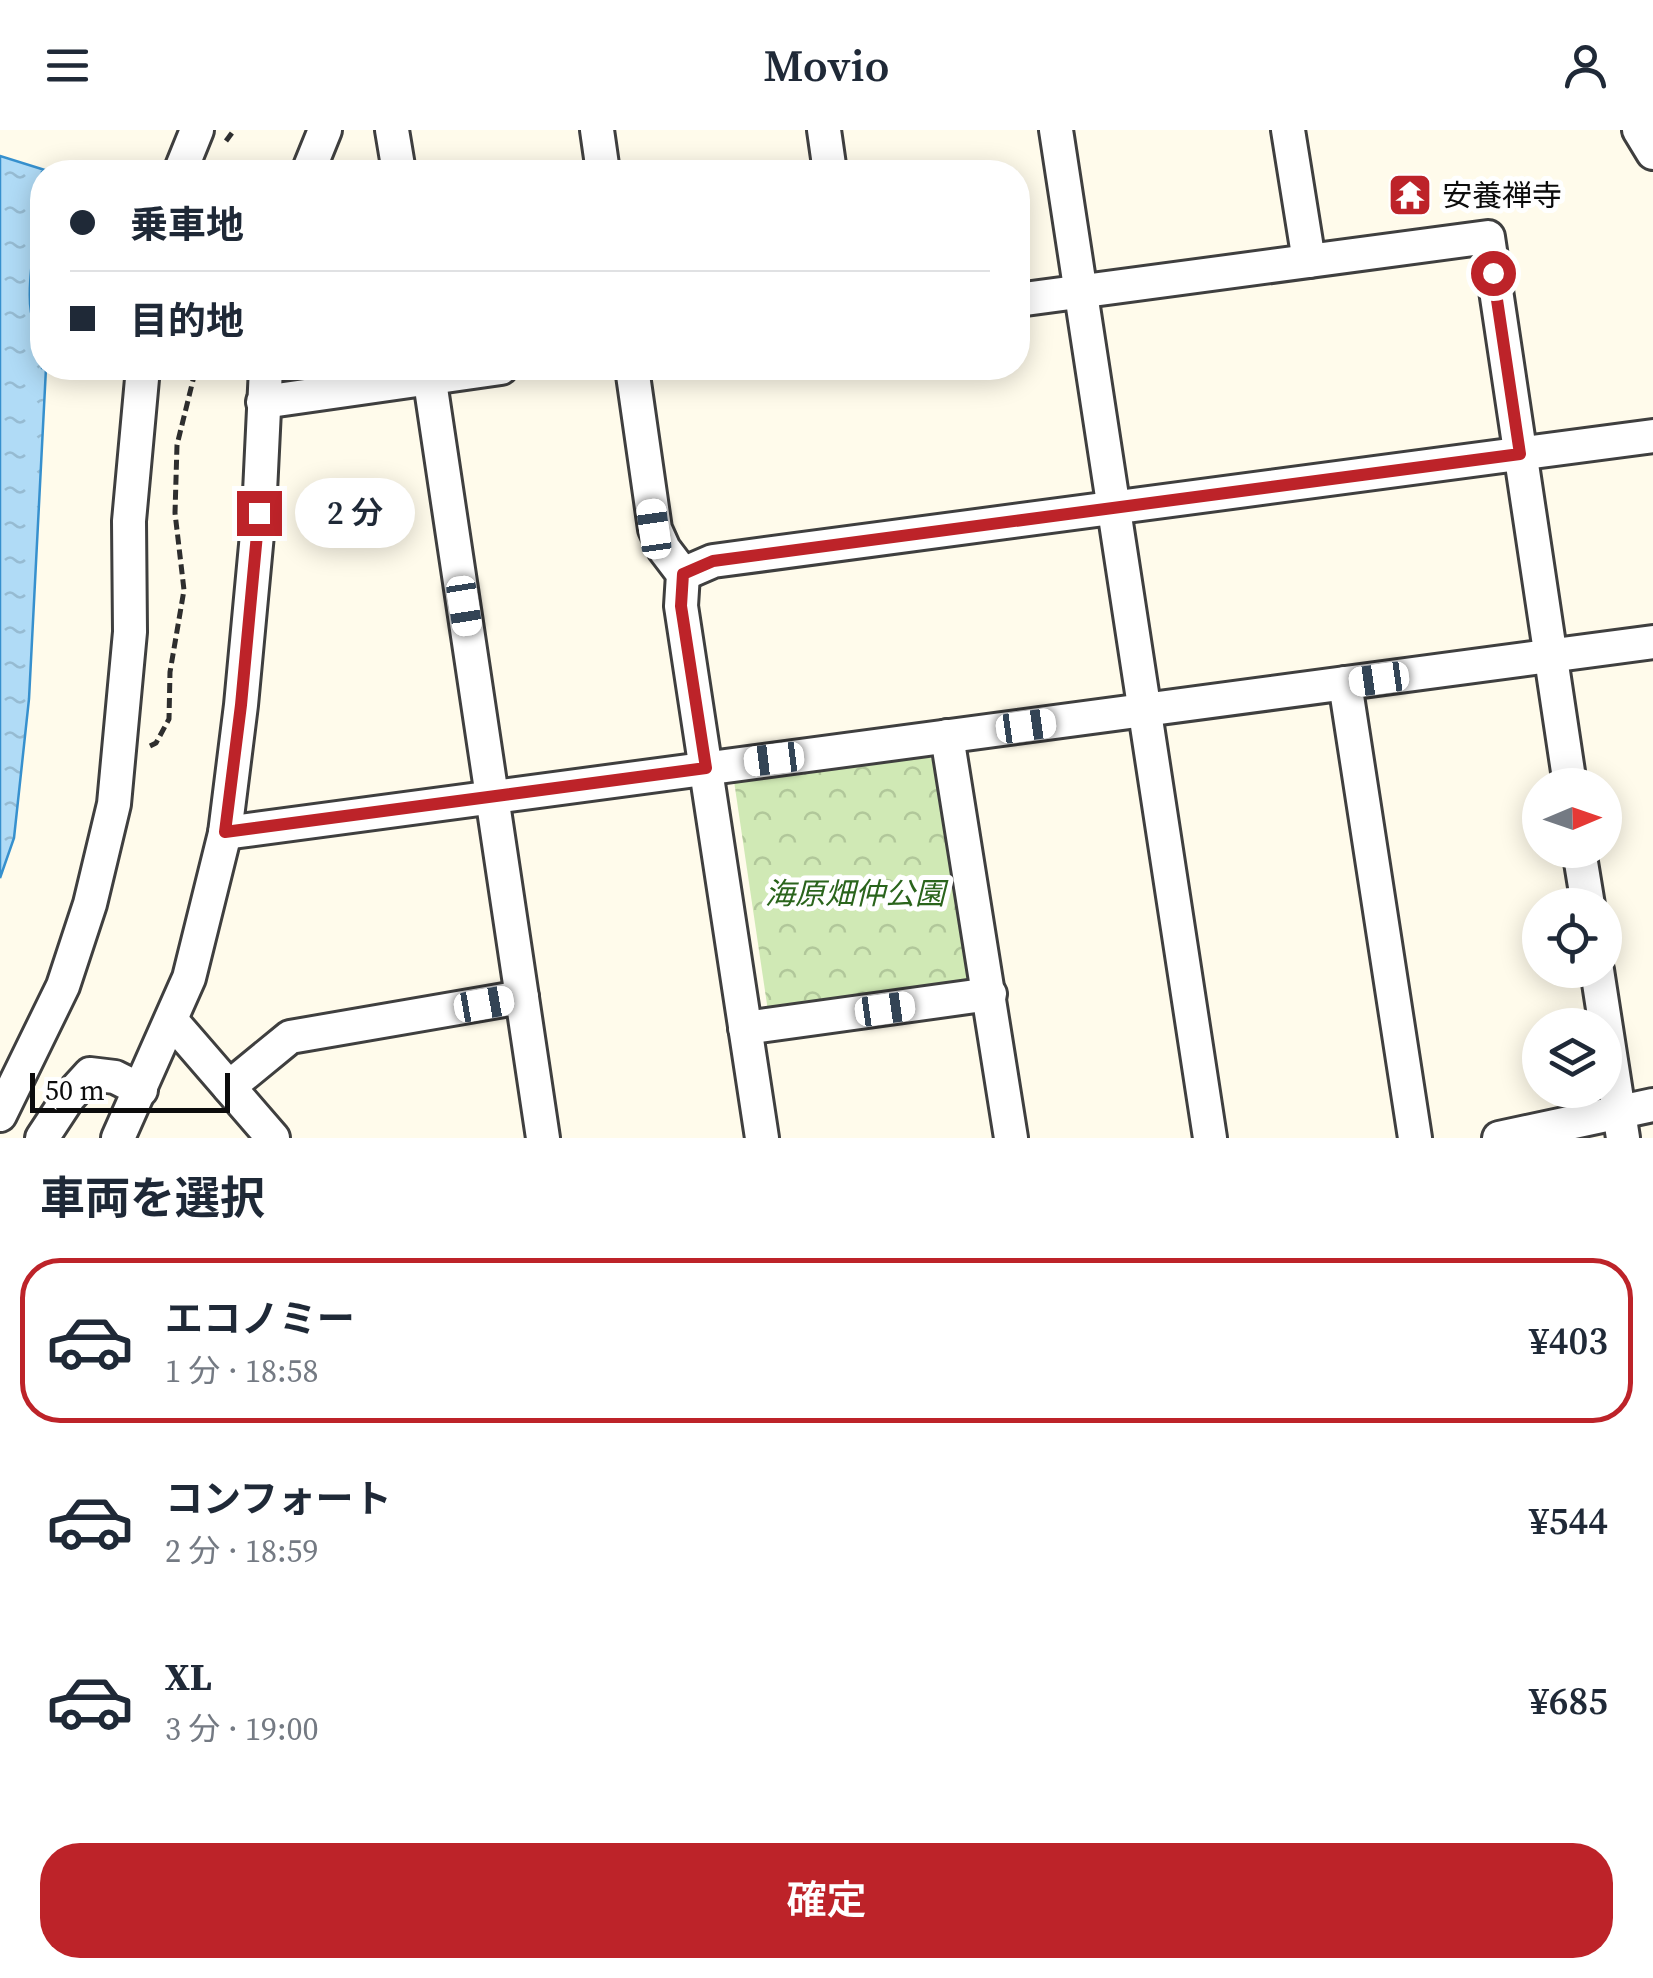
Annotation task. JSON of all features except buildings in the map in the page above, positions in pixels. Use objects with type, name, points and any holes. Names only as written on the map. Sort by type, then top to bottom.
[{"type":"street","points":[[185,160],[197,130]]},
{"type":"street","points":[[313,160],[325,130]]},
{"type":"street","points":[[392,130],[397,160]]},
{"type":"street","points":[[597,130],[601,160]]},
{"type":"street","points":[[824,130],[828,160]]},
{"type":"street","points":[[1056,130],[1210,1138]]},
{"type":"street","points":[[1288,130],[1309,261]]},
{"type":"street","points":[[1640,130],[1653,153]]},
{"type":"street","points":[[1030,298],[1488,237],[1567,768]]},
{"type":"street","points":[[0,1115],[63,986],[90,904],[114,804],[130,632],[129,521],[143,380]]},
{"type":"street","points":[[118,1138],[189,978],[225,832],[259,513],[265,380]]},
{"type":"street","points":[[263,402],[389,380]]},
{"type":"street","points":[[430,380],[543,1138]]},
{"type":"street","points":[[634,380],[654,529],[683,574],[681,606],[762,1138]]},
{"type":"street","points":[[683,574],[713,561],[1653,436]]},
{"type":"street","points":[[225,832],[1653,642]]},
{"type":"street","points":[[1345,683],[1415,1138]]},
{"type":"street","points":[[947,736],[1012,1138]]},
{"type":"street","points":[[1601,988],[1621,1125]]},
{"type":"street","points":[[745,1028],[990,994]]},
{"type":"street","points":[[229,1087],[290,1037],[522,997]]},
{"type":"street","points":[[171,1020],[273,1138]]},
{"type":"street","points":[[42,1138],[90,1074],[115,1076],[142,1090]]},
{"type":"street","points":[[1499,1138],[1621,1125],[1653,1105]]},
{"type":"path","points":[[119,759],[156,743],[170,719],[170,672],[184,590],[175,513],[177,445],[193,380]]},
{"type":"green space","name":"海原畑仲公園","points":[[928,756],[941,767],[973,978],[966,985],[769,1018],[734,781]]},
{"type":"water","points":[[0,156],[30,165],[30,380],[45,380],[29,699],[14,838],[0,878]]},
{"type":"place","name":"安養禅寺","points":[[1410,195]]},
{"type":"route","points":[[259,513],[225,832],[706,768],[681,606],[683,574],[713,561],[1520,454],[1493,273]]}]
